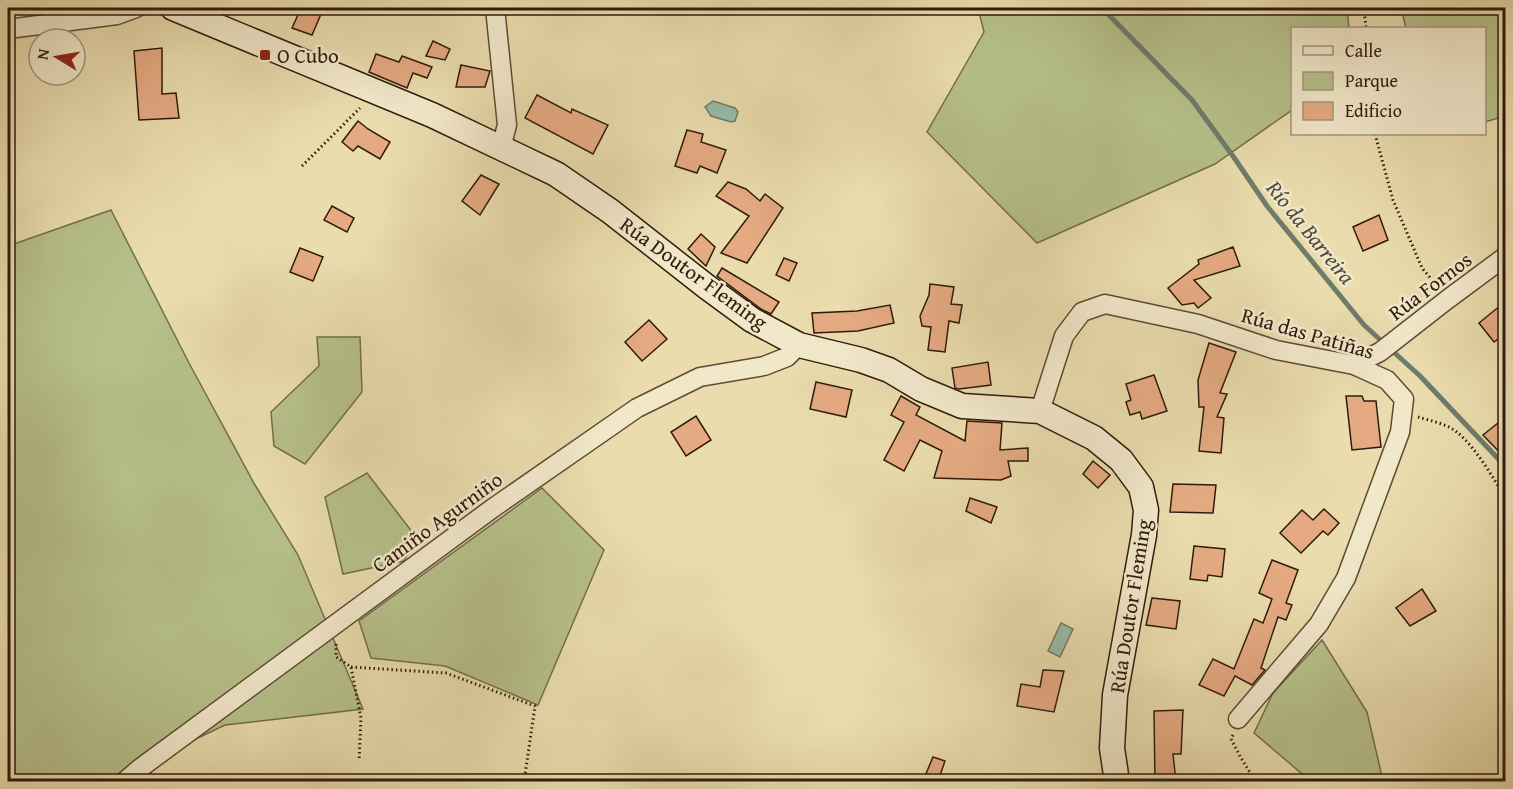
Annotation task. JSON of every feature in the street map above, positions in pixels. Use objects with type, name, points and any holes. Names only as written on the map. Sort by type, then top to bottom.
[{"type":"main road","name":"Rúa Doutor Fleming","points":[[173,8],[432,115],[556,174],[610,211],[752,320],[799,345],[861,360],[889,370],[921,389],[962,406],[1040,411],[1094,438],[1121,460],[1141,487],[1146,510],[1144,535],[1115,695],[1112,748],[1117,782]]},
{"type":"street","points":[[8,29],[117,15],[136,8]]},
{"type":"street","points":[[495,8],[507,125],[501,148]]},
{"type":"street","name":"Rúa Fornos","points":[[1354,365],[1380,352],[1504,259]]},
{"type":"street","name":"Rúa das Patiñas","points":[[1040,411],[1064,336],[1082,312],[1105,304],[1198,324],[1276,350],[1354,365],[1387,380],[1404,399],[1402,412]]},
{"type":"street","name":"Camiño Agurniño","points":[[124,782],[493,508],[637,408],[700,377],[764,366],[787,357],[799,345]]},
{"type":"street","points":[[1238,719],[1319,624],[1346,578],[1400,432],[1402,412]]},
{"type":"path","points":[[1362,8],[1366,27]]},
{"type":"path","points":[[302,166],[374,92]]},
{"type":"path","points":[[1375,135],[1394,200],[1422,268],[1448,299]]},
{"type":"path","points":[[1402,412],[1457,432],[1482,460],[1505,499]]},
{"type":"path","points":[[336,624],[336,657],[351,667],[446,673],[535,706],[524,782]]},
{"type":"path","points":[[351,667],[361,718],[359,761]]},
{"type":"path","points":[[1238,719],[1232,739],[1240,758],[1256,782]]},
{"type":"green space","points":[[978,8],[1347,8],[1349,27],[1291,27],[1291,111],[1215,164],[1037,243],[927,132],[984,32]]},
{"type":"green space","points":[[1401,8],[1505,8],[1505,116],[1486,122],[1486,27],[1406,27]]},
{"type":"green space","points":[[111,210],[189,363],[255,485],[298,555],[363,709],[225,725],[108,781],[8,781],[8,246]]},
{"type":"green space","points":[[317,337],[360,337],[362,392],[305,464],[274,446],[271,412],[319,366]]},
{"type":"green space","points":[[367,473],[416,537],[404,561],[343,574],[325,497]]},
{"type":"green space","points":[[542,488],[604,550],[538,705],[445,666],[371,658],[359,621]]},
{"type":"green space","points":[[1322,640],[1367,712],[1383,781],[1318,782],[1308,779],[1254,733],[1273,693]]},
{"type":"shaded area","points":[[713,101],[735,108],[738,112],[735,121],[711,116],[705,107]]},
{"type":"shaded area","points":[[1061,623],[1073,629],[1060,657],[1048,651]]},
{"type":"building","points":[[301,8],[314,8],[313,12],[321,14],[312,35],[292,28]]},
{"type":"building","points":[[433,41],[450,49],[445,60],[426,56]]},
{"type":"building","points":[[162,48],[162,94],[176,93],[179,118],[139,120],[134,51]]},
{"type":"building","points":[[376,54],[399,62],[402,56],[432,67],[427,78],[413,73],[407,88],[369,72]]},
{"type":"building","points":[[461,65],[490,71],[485,87],[456,87]]},
{"type":"building","points":[[537,95],[571,113],[572,109],[608,125],[593,154],[525,118]]},
{"type":"building","points":[[358,121],[390,142],[380,159],[358,146],[353,151],[342,142]]},
{"type":"building","points":[[687,130],[703,134],[701,142],[726,150],[717,173],[700,166],[697,173],[675,166]]},
{"type":"building","points":[[481,175],[499,184],[480,215],[462,201]]},
{"type":"building","points":[[728,182],[746,189],[760,201],[765,194],[783,208],[747,263],[721,253],[749,216],[716,196]]},
{"type":"building","points":[[332,206],[354,218],[347,232],[324,220]]},
{"type":"building","points":[[1379,215],[1388,240],[1363,251],[1353,227]]},
{"type":"building","points":[[701,234],[715,247],[706,266],[688,249]]},
{"type":"building","points":[[1233,247],[1240,266],[1194,280],[1211,298],[1198,308],[1194,303],[1182,305],[1168,288],[1199,264],[1198,260]]},
{"type":"building","points":[[300,248],[323,257],[313,281],[290,272]]},
{"type":"building","points":[[784,258],[797,263],[789,281],[776,275]]},
{"type":"building","points":[[722,268],[779,302],[771,314],[717,276]]},
{"type":"building","points":[[930,284],[954,287],[951,304],[962,305],[959,323],[949,321],[945,352],[928,350],[931,327],[922,326],[920,316],[929,295]]},
{"type":"building","points":[[1506,301],[1506,333],[1494,342],[1479,323]]},
{"type":"building","points":[[890,305],[894,323],[858,331],[814,333],[812,313],[857,311]]},
{"type":"building","points":[[649,320],[667,339],[642,361],[625,342]]},
{"type":"building","points":[[1209,343],[1236,352],[1220,393],[1227,394],[1217,417],[1224,418],[1221,453],[1199,451],[1204,407],[1199,407],[1198,380]]},
{"type":"building","points":[[988,362],[991,385],[955,388],[952,368]]},
{"type":"building","points":[[1154,375],[1167,411],[1142,419],[1140,412],[1130,415],[1126,402],[1131,400],[1126,384]]},
{"type":"building","points":[[816,382],[852,390],[846,417],[810,409]]},
{"type":"building","points":[[901,396],[920,407],[916,415],[965,441],[967,421],[1002,423],[1000,450],[1028,448],[1028,461],[1008,461],[1011,476],[1001,480],[934,478],[942,451],[920,440],[904,471],[884,460],[904,422],[891,415]]},
{"type":"building","points":[[1346,396],[1362,396],[1364,401],[1376,401],[1381,447],[1352,450]]},
{"type":"building","points":[[696,416],[711,440],[686,456],[671,432]]},
{"type":"building","points":[[1498,423],[1506,433],[1506,459],[1483,435]]},
{"type":"building","points":[[1093,461],[1110,475],[1098,488],[1083,474]]},
{"type":"building","points":[[1173,484],[1216,485],[1213,513],[1170,512]]},
{"type":"building","points":[[970,498],[997,507],[991,523],[966,511]]},
{"type":"building","points":[[1324,509],[1339,523],[1328,535],[1323,531],[1301,553],[1280,533],[1302,510],[1313,520]]},
{"type":"building","points":[[1194,546],[1225,549],[1222,577],[1208,575],[1207,581],[1190,579]]},
{"type":"building","points":[[1272,560],[1298,570],[1286,603],[1292,605],[1286,620],[1278,617],[1261,668],[1265,670],[1252,685],[1235,676],[1224,696],[1199,685],[1213,659],[1234,669],[1254,619],[1263,623],[1272,599],[1259,593]]},
{"type":"building","points":[[1422,589],[1436,611],[1410,626],[1396,608]]},
{"type":"building","points":[[1152,598],[1180,601],[1176,629],[1146,625]]},
{"type":"building","points":[[1043,670],[1064,671],[1054,712],[1017,706],[1021,684],[1040,687]]},
{"type":"building","points":[[1183,710],[1181,754],[1173,754],[1176,782],[1155,782],[1154,711]]},
{"type":"building","points":[[933,757],[945,761],[938,781],[925,776]]},
{"type":"waterway","name":"Río da Barreira","points":[[1102,8],[1192,100],[1267,206],[1364,325],[1420,376],[1506,467]]},
{"type":"place","name":"O Cubo","points":[[265,55]]}]
